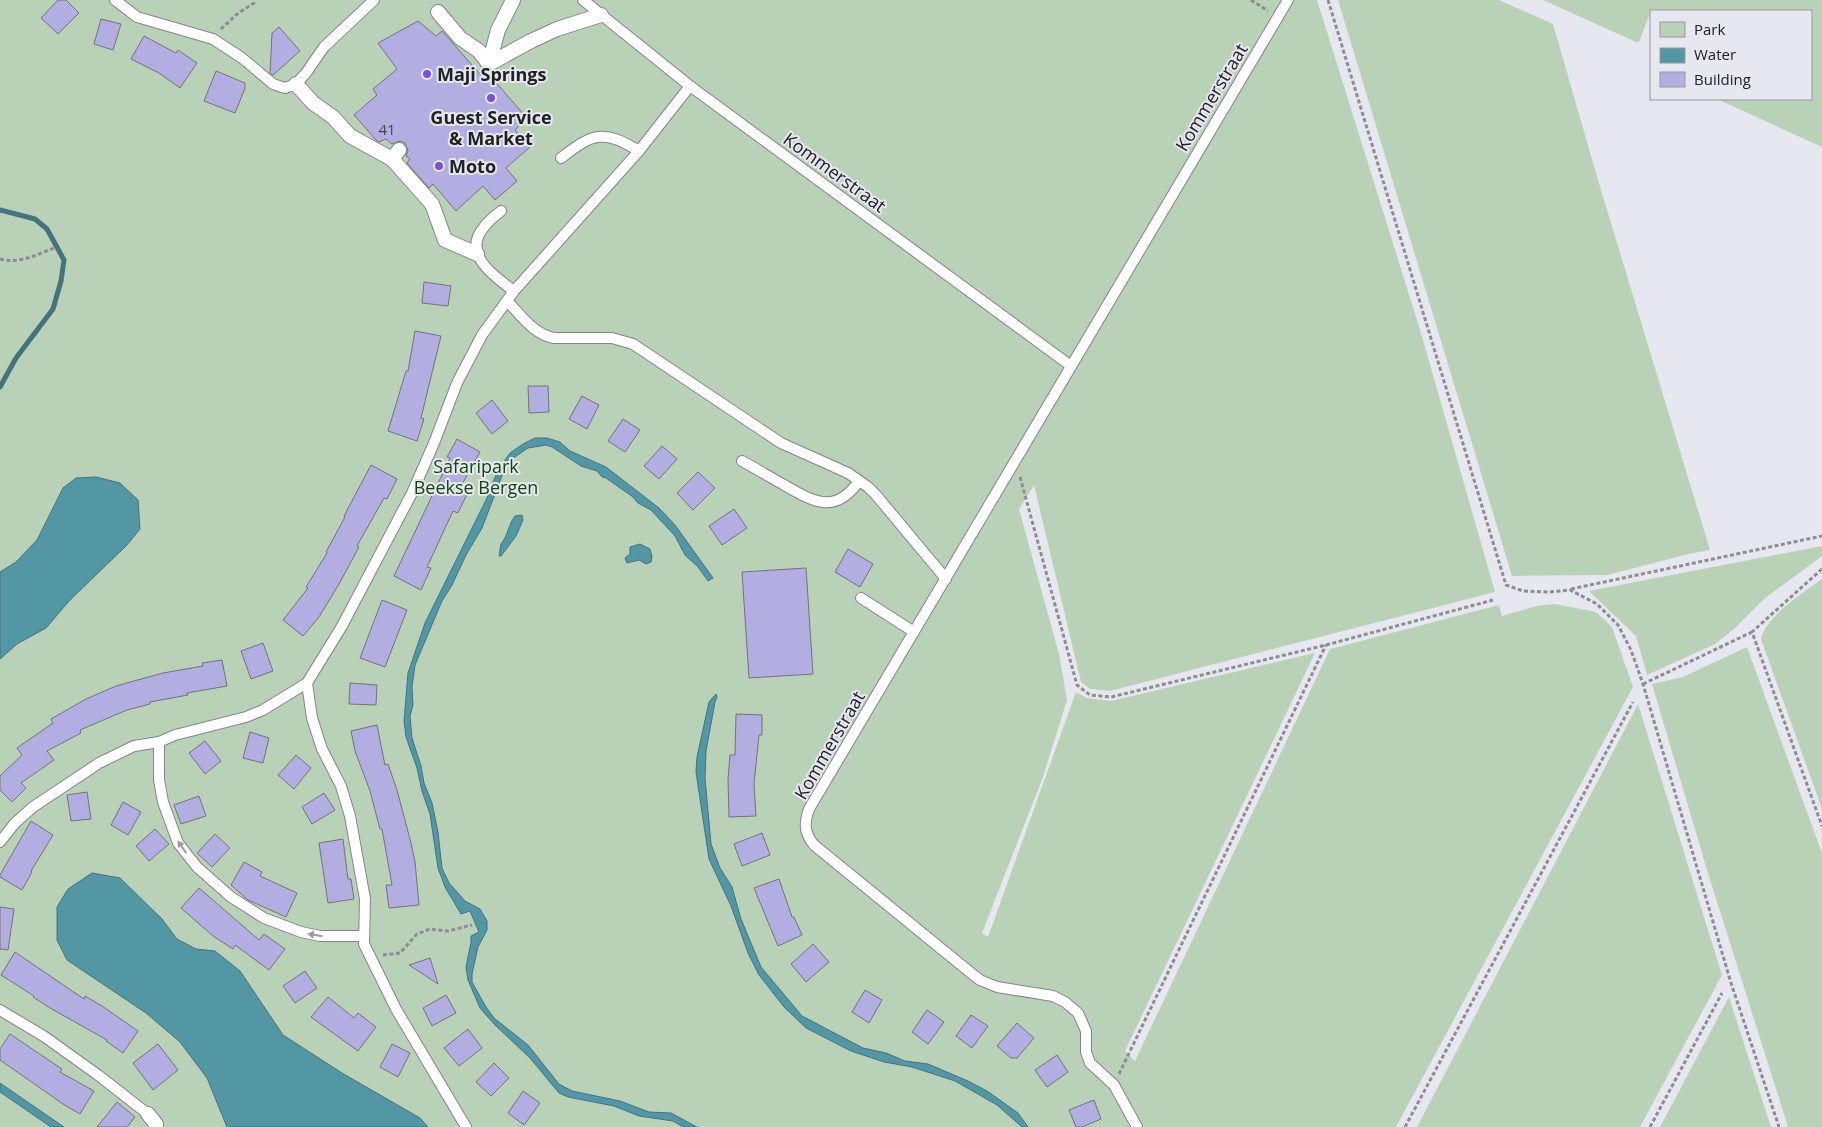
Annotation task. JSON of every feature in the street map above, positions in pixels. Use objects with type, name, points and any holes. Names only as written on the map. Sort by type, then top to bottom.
[{"type":"street","points":[[489,64],[498,30],[513,0]]},
{"type":"street","points":[[438,12],[460,38],[479,51],[489,64]]},
{"type":"street","points":[[489,64],[557,29],[601,15]]},
{"type":"street","points":[[296,84],[313,102],[333,117],[350,136],[396,155],[432,204],[445,240],[477,254]]},
{"type":"street","points":[[148,1114],[156,1124],[156,1127]]},
{"type":"lane","points":[[115,0],[137,17],[213,39],[242,58],[273,84],[285,88],[296,84],[324,47],[374,0]]},
{"type":"lane","name":"Kommerstraat","points":[[583,0],[690,86],[1071,366]]},
{"type":"lane","name":"Kommerstraat","points":[[1137,1127],[1114,1085],[1090,1063],[1086,1052],[1086,1031],[1078,1013],[1065,1002],[1053,996],[997,987],[980,980],[814,845],[808,838],[804,822],[809,809],[1288,0]]},
{"type":"lane","points":[[0,842],[32,807],[99,763],[134,746],[159,742],[175,735],[246,717],[263,710],[307,683],[347,618],[412,492],[468,360],[482,335],[514,291],[639,151],[690,86]]},
{"type":"lane","points":[[561,158],[580,143],[600,135],[620,139],[639,151]]},
{"type":"lane","points":[[501,211],[483,227],[477,238],[477,254],[489,272],[514,291]]},
{"type":"lane","points":[[507,301],[544,336],[554,338],[612,338],[633,344],[781,443],[848,474],[876,495],[946,579]]},
{"type":"lane","points":[[742,461],[810,500],[827,503],[837,501],[851,493],[859,481]]},
{"type":"lane","points":[[861,598],[914,632]]},
{"type":"lane","points":[[307,683],[312,718],[322,749],[341,786],[350,816],[365,899],[364,944],[396,1009],[466,1127]]},
{"type":"lane","points":[[159,742],[159,780],[163,802],[178,843],[197,867],[231,897],[264,918],[301,932],[320,936],[363,936]]},
{"type":"lane","points":[[0,1010],[60,1048],[148,1114]]},
{"type":"path","points":[[213,39],[237,14],[254,3],[254,0]]},
{"type":"path","points":[[1252,0],[1278,17]]},
{"type":"path","points":[[1328,0],[1506,585],[1523,591],[1550,592],[1570,590],[1822,536]]},
{"type":"path","points":[[0,259],[11,261],[24,259],[54,248]]},
{"type":"path","points":[[1016,461],[1077,684],[1090,695],[1111,696],[1326,645],[1493,600]]},
{"type":"path","points":[[1643,684],[1752,632],[1822,569]]},
{"type":"path","points":[[1570,590],[1596,604],[1618,626],[1631,650],[1643,684],[1731,983],[1778,1127]]},
{"type":"path","points":[[1752,632],[1822,826]]},
{"type":"path","points":[[1114,1085],[1326,645]]},
{"type":"path","points":[[1405,1127],[1633,702]]},
{"type":"path","points":[[370,956],[400,953],[417,934],[430,929],[448,931],[472,925]]},
{"type":"path","points":[[1650,1127],[1722,993]]},
{"type":"green space","name":"Safaripark Beekse Bergen","points":[[0,0],[1317,0],[1421,333],[1495,592],[1110,691],[1090,689],[1081,682],[1034,485],[1019,509],[1059,654],[1067,700],[1043,777],[982,933],[988,937],[1076,692],[1087,698],[1111,701],[1315,653],[1125,1051],[1135,1061],[1330,649],[1499,605],[1502,616],[1536,606],[1555,604],[1596,612],[1612,627],[1633,687],[1396,1127],[0,1127]]},
{"type":"green space","points":[[1338,0],[1499,0],[1553,24],[1710,550],[1607,575],[1512,576]]},
{"type":"green space","points":[[1543,0],[1822,0],[1822,147],[1719,100],[1812,100],[1812,10],[1650,10],[1639,42]]},
{"type":"green space","points":[[1822,546],[1822,556],[1765,598],[1735,628],[1715,644],[1647,675],[1636,636],[1589,591]]},
{"type":"green space","points":[[1822,579],[1822,809],[1761,639],[1764,630],[1777,614]]},
{"type":"green space","points":[[1747,647],[1822,853],[1822,1127],[1788,1127],[1707,870],[1652,684],[1683,677]]},
{"type":"green space","points":[[1638,704],[1722,975],[1640,1127],[1417,1127]]},
{"type":"green space","points":[[1729,997],[1771,1127],[1660,1127]]},
{"type":"water","points":[[535,438],[547,438],[560,442],[570,451],[606,467],[659,508],[675,525],[713,578],[708,581],[698,567],[685,555],[675,536],[651,510],[602,477],[597,471],[581,466],[546,445],[528,448],[512,459],[505,468],[482,528],[442,601],[415,665],[412,687],[413,705],[410,716],[412,738],[424,783],[432,803],[438,832],[442,868],[449,883],[465,901],[480,909],[487,921],[487,930],[478,947],[472,982],[494,1018],[528,1045],[559,1084],[572,1091],[620,1101],[649,1112],[671,1113],[697,1127],[683,1127],[673,1121],[639,1116],[614,1106],[568,1097],[559,1093],[530,1058],[480,1008],[468,980],[466,967],[471,936],[479,932],[470,911],[461,914],[445,887],[438,868],[430,814],[406,737],[404,721],[408,673],[425,623],[486,500],[498,470],[510,453]]},
{"type":"water","points":[[96,477],[120,483],[138,500],[140,529],[126,546],[70,600],[46,628],[17,644],[0,659],[0,572],[16,562],[37,540],[63,488],[76,478]]},
{"type":"water","points":[[522,515],[523,520],[516,536],[501,556],[499,556],[501,544],[513,519],[515,516]]},
{"type":"water","points":[[640,544],[650,549],[651,562],[646,564],[639,560],[627,563],[625,558],[630,554],[630,547]]},
{"type":"water","points":[[716,694],[717,697],[706,751],[705,778],[711,844],[720,868],[732,887],[741,919],[761,967],[802,1016],[863,1048],[886,1053],[905,1061],[928,1064],[968,1081],[987,1091],[1018,1113],[1028,1127],[1022,1127],[997,1105],[955,1081],[912,1067],[884,1062],[851,1051],[806,1028],[784,1007],[759,975],[748,953],[731,906],[709,859],[696,772],[697,757],[709,702]]},
{"type":"water","points":[[92,873],[120,878],[162,919],[177,939],[196,949],[215,951],[240,971],[283,1035],[342,1073],[420,1118],[428,1127],[227,1127],[207,1078],[180,1042],[146,1013],[67,960],[57,940],[57,907],[68,889]]},
{"type":"water","points":[[0,1083],[64,1127],[51,1127],[0,1092]]},
{"type":"building","points":[[58,0],[66,0],[79,13],[58,34],[41,18]]},
{"type":"building","points":[[101,19],[121,24],[113,50],[94,44]]},
{"type":"building","points":[[418,21],[436,36],[442,31],[487,82],[492,78],[527,118],[515,130],[530,147],[506,168],[517,181],[495,200],[483,186],[456,211],[433,184],[429,188],[407,163],[410,159],[406,156],[408,151],[405,143],[400,141],[392,144],[386,139],[379,142],[354,115],[377,95],[373,89],[397,69],[378,43]]},
{"type":"building","points":[[279,27],[300,51],[273,75],[270,73],[272,33]]},
{"type":"building","points":[[144,36],[176,53],[178,50],[197,63],[180,88],[159,73],[131,59]]},
{"type":"building","points":[[216,71],[245,83],[245,88],[235,113],[204,101]]},
{"type":"building","points":[[424,282],[451,286],[448,306],[422,303]]},
{"type":"building","points":[[415,331],[441,336],[421,418],[424,419],[417,441],[388,431],[406,371],[408,371]]},
{"type":"building","points":[[528,386],[548,386],[549,412],[529,413]]},
{"type":"building","points":[[582,396],[599,405],[587,429],[569,419]]},
{"type":"building","points":[[492,400],[508,421],[492,434],[476,413]]},
{"type":"building","points":[[623,419],[640,430],[625,452],[608,441]]},
{"type":"building","points":[[457,439],[480,452],[460,488],[468,492],[458,513],[453,511],[427,567],[431,568],[421,590],[394,576],[450,458],[447,457]]},
{"type":"building","points":[[662,446],[677,459],[659,479],[644,466]]},
{"type":"building","points":[[371,465],[397,479],[387,499],[384,498],[357,546],[359,547],[339,584],[319,617],[303,636],[283,620],[308,588],[306,587],[327,553]]},
{"type":"building","points":[[698,472],[715,488],[693,510],[677,493]]},
{"type":"building","points":[[734,509],[747,528],[722,545],[709,526]]},
{"type":"building","points":[[848,549],[873,564],[860,587],[835,572]]},
{"type":"building","points":[[806,568],[813,674],[749,678],[742,572]]},
{"type":"building","points":[[382,600],[407,610],[385,667],[360,658]]},
{"type":"building","points":[[263,643],[273,671],[251,679],[241,651]]},
{"type":"building","points":[[222,660],[227,686],[150,702],[150,704],[127,710],[80,730],[81,733],[47,751],[54,760],[21,783],[26,788],[12,802],[0,790],[0,776],[22,755],[17,748],[53,723],[51,719],[86,699],[116,686],[163,673],[203,666],[202,663]]},
{"type":"building","points":[[350,683],[377,685],[376,705],[349,704]]},
{"type":"building","points":[[736,714],[762,715],[762,735],[759,735],[754,784],[756,816],[729,817],[728,780],[730,755],[735,755]]},
{"type":"building","points":[[377,725],[385,765],[388,764],[397,790],[411,843],[415,862],[419,905],[389,908],[386,885],[392,885],[382,829],[380,829],[370,791],[355,751],[351,731]]},
{"type":"building","points":[[250,732],[269,738],[263,763],[243,758]]},
{"type":"building","points":[[205,741],[221,761],[205,774],[189,753]]},
{"type":"building","points":[[296,755],[311,768],[294,789],[278,775]]},
{"type":"building","points":[[87,792],[91,819],[71,821],[67,795]]},
{"type":"building","points":[[324,793],[335,810],[312,824],[302,807]]},
{"type":"building","points":[[199,796],[206,816],[181,824],[174,805]]},
{"type":"building","points":[[123,802],[141,812],[128,835],[111,825]]},
{"type":"building","points":[[31,821],[53,835],[22,890],[0,877],[0,875]]},
{"type":"building","points":[[155,829],[169,844],[149,861],[136,846]]},
{"type":"building","points":[[762,833],[770,855],[742,866],[734,844]]},
{"type":"building","points":[[215,834],[230,848],[212,867],[197,853]]},
{"type":"building","points":[[343,839],[348,879],[351,879],[354,899],[328,903],[319,843]]},
{"type":"building","points":[[244,862],[262,872],[260,876],[297,893],[286,917],[248,900],[231,885]]},
{"type":"building","points":[[779,879],[792,917],[794,917],[802,935],[778,946],[754,888]]},
{"type":"building","points":[[199,888],[259,940],[264,934],[285,949],[269,970],[235,945],[233,949],[213,936],[181,908]]},
{"type":"building","points":[[0,907],[14,909],[8,950],[0,949]]},
{"type":"building","points":[[813,944],[829,962],[806,982],[791,964]]},
{"type":"building","points":[[15,952],[84,999],[85,996],[138,1031],[123,1053],[107,1040],[50,1008],[1,975]]},
{"type":"building","points":[[430,958],[438,984],[409,965]]},
{"type":"building","points":[[305,971],[317,988],[295,1003],[283,986]]},
{"type":"building","points":[[865,990],[882,1000],[869,1023],[852,1012]]},
{"type":"building","points":[[446,995],[456,1013],[432,1026],[423,1008]]},
{"type":"building","points":[[328,997],[354,1018],[358,1013],[376,1027],[358,1051],[311,1017]]},
{"type":"building","points":[[927,1010],[944,1022],[928,1044],[912,1032]]},
{"type":"building","points":[[971,1015],[988,1026],[972,1048],[956,1036]]},
{"type":"building","points":[[1017,1023],[1034,1038],[1017,1058],[1011,1058],[997,1046]]},
{"type":"building","points":[[468,1029],[482,1048],[459,1066],[444,1048]]},
{"type":"building","points":[[10,1034],[62,1069],[60,1072],[94,1091],[80,1114],[0,1060],[0,1049]]},
{"type":"building","points":[[158,1044],[178,1070],[153,1090],[133,1063]]},
{"type":"building","points":[[392,1044],[410,1053],[398,1077],[380,1067]]},
{"type":"building","points":[[1057,1055],[1068,1072],[1047,1087],[1035,1070]]},
{"type":"building","points":[[494,1063],[509,1078],[491,1096],[476,1082]]},
{"type":"building","points":[[523,1091],[540,1103],[524,1125],[508,1113]]},
{"type":"building","points":[[1094,1100],[1101,1119],[1082,1127],[1076,1127],[1069,1110]]},
{"type":"building","points":[[117,1102],[135,1117],[127,1127],[97,1127]]},
{"type":"waterway","points":[[0,210],[35,219],[47,229],[64,260],[61,281],[53,309],[16,358],[0,387]]},
{"type":"place","name":"Maji Springs","points":[[427,74]]},
{"type":"place","name":"Guest Service & Market","points":[[491,98]]},
{"type":"place","name":"Moto","points":[[439,166]]}]
